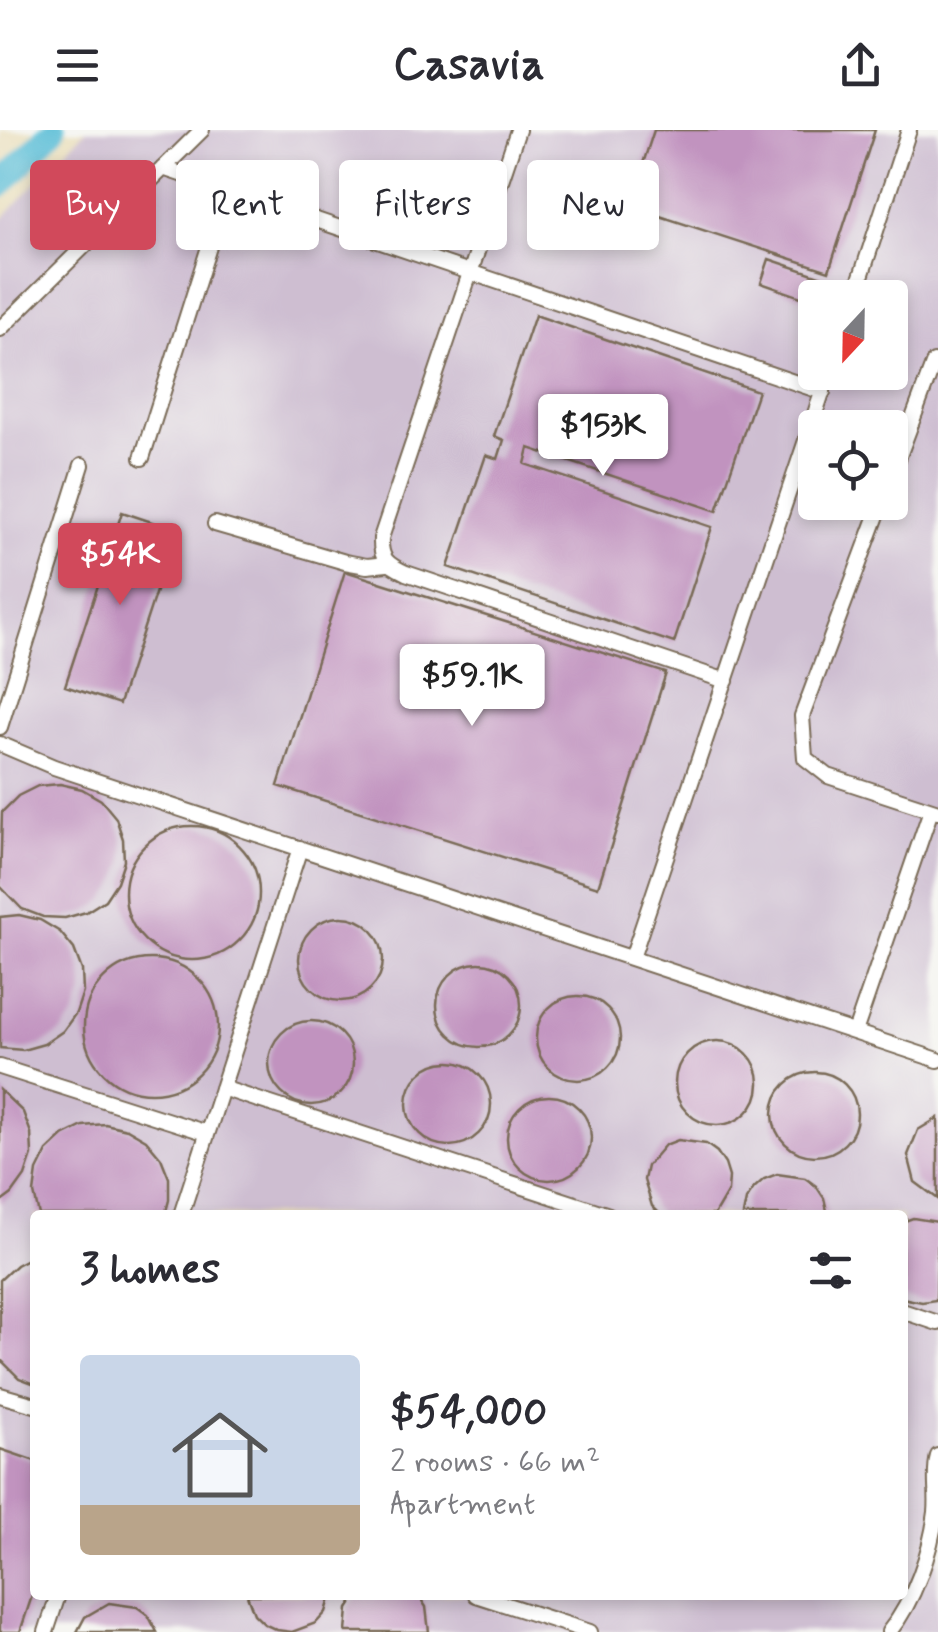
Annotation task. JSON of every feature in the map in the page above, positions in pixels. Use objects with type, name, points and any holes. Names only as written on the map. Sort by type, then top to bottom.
[{"type":"lane","points":[[0,328],[202,130]]},
{"type":"lane","points":[[518,130],[381,538],[380,554],[388,564],[406,574],[726,681]]},
{"type":"lane","points":[[860,280],[909,130]]},
{"type":"lane","points":[[163,168],[176,172]]},
{"type":"lane","points":[[319,221],[823,392],[632,958]]},
{"type":"lane","points":[[142,458],[208,250]]},
{"type":"lane","points":[[908,432],[934,362]]},
{"type":"lane","points":[[0,727],[82,465]]},
{"type":"lane","points":[[855,1032],[934,811],[828,776],[805,758],[802,716],[875,520]]},
{"type":"lane","points":[[215,524],[345,562],[366,566],[388,564]]},
{"type":"lane","points":[[0,744],[54,766],[938,1060]]},
{"type":"lane","points":[[183,1210],[300,848]]},
{"type":"lane","points":[[0,1067],[207,1133]]},
{"type":"lane","points":[[222,1088],[594,1210]]},
{"type":"lane","points":[[908,1314],[938,1323]]},
{"type":"lane","points":[[0,1394],[30,1403]]},
{"type":"lane","points":[[890,1632],[903,1615],[934,1540],[938,1456]]},
{"type":"lane","points":[[46,1632],[56,1600]]},
{"type":"lane","points":[[491,1600],[590,1632]]},
{"type":"shaded area","points":[[86,130],[938,130],[938,1632],[0,1632],[0,221],[30,189],[30,250],[156,250],[156,160],[58,160]]},
{"type":"building","points":[[654,130],[875,130],[829,271],[659,216],[659,160],[644,160]]},
{"type":"building","points":[[769,259],[831,280],[798,280],[798,296],[761,283]]},
{"type":"building","points":[[535,315],[758,391],[717,511],[529,448],[525,464],[712,527],[674,643],[448,567],[486,455],[498,459],[504,440],[494,436]]},
{"type":"building","points":[[122,512],[176,530],[119,704],[65,686]]},
{"type":"building","points":[[345,571],[666,673],[598,887],[278,786]]},
{"type":"building","points":[[60,784],[82,789],[101,800],[116,818],[123,839],[124,861],[105,900],[86,912],[65,918],[43,917],[22,909],[0,886],[2,812],[18,796],[38,786]]},
{"type":"building","points":[[192,826],[218,831],[239,846],[254,867],[259,893],[254,919],[239,940],[218,955],[192,960],[166,955],[145,940],[130,919],[125,893],[130,867],[145,846],[166,831]]},
{"type":"building","points":[[19,915],[40,920],[60,932],[74,949],[82,970],[83,992],[76,1013],[63,1031],[44,1044],[23,1050],[0,1048],[0,917]]},
{"type":"building","points":[[341,917],[357,920],[371,929],[380,943],[380,975],[371,989],[357,998],[341,1001],[325,998],[311,989],[302,975],[299,959],[302,943],[311,929],[325,920]]},
{"type":"building","points":[[151,959],[177,964],[198,979],[213,1000],[218,1026],[213,1052],[198,1073],[177,1088],[151,1093],[125,1088],[104,1073],[89,1052],[84,1026],[89,1000],[104,979],[125,964]]},
{"type":"building","points":[[479,963],[495,966],[509,975],[518,989],[518,1021],[509,1035],[495,1044],[479,1047],[463,1044],[449,1035],[440,1021],[437,1005],[440,989],[449,975],[463,966]]},
{"type":"building","points":[[578,996],[594,999],[608,1008],[617,1022],[617,1054],[608,1068],[594,1077],[578,1080],[562,1077],[548,1068],[539,1054],[536,1038],[539,1022],[548,1008],[562,999]]},
{"type":"building","points":[[311,1021],[327,1024],[341,1033],[350,1047],[350,1079],[341,1093],[327,1102],[311,1105],[295,1102],[281,1093],[272,1079],[269,1063],[272,1047],[281,1033],[295,1024]]},
{"type":"building","points":[[717,1041],[733,1044],[747,1053],[756,1067],[756,1099],[747,1113],[733,1122],[717,1125],[701,1122],[687,1113],[678,1099],[675,1083],[678,1067],[687,1053],[701,1044]]},
{"type":"building","points":[[449,1062],[465,1065],[479,1074],[488,1088],[488,1120],[479,1134],[465,1143],[449,1146],[433,1143],[419,1134],[410,1120],[407,1104],[410,1088],[419,1074],[433,1065]]},
{"type":"building","points":[[815,1072],[831,1075],[845,1084],[854,1098],[854,1130],[845,1144],[831,1153],[815,1156],[799,1153],[785,1144],[776,1130],[773,1114],[776,1098],[785,1084],[799,1075]]},
{"type":"building","points":[[0,1090],[23,1112],[31,1133],[32,1155],[25,1176],[0,1203]]},
{"type":"building","points":[[549,1096],[565,1099],[579,1108],[588,1122],[588,1154],[579,1168],[565,1177],[549,1180],[533,1177],[519,1168],[510,1154],[507,1138],[510,1122],[519,1108],[533,1099]]},
{"type":"building","points":[[938,1118],[938,1199],[915,1182],[908,1155],[918,1130]]},
{"type":"building","points":[[105,1124],[127,1129],[146,1140],[161,1158],[169,1178],[166,1210],[38,1210],[34,1193],[37,1171],[47,1151],[63,1136],[83,1126]]},
{"type":"building","points":[[678,1140],[706,1144],[717,1152],[729,1177],[728,1191],[717,1210],[656,1210],[652,1206],[644,1180],[647,1166],[665,1145]]},
{"type":"building","points":[[777,1174],[805,1178],[816,1186],[827,1210],[744,1210],[746,1200],[764,1179]]},
{"type":"building","points":[[908,1220],[938,1222],[936,1300],[908,1299]]},
{"type":"building","points":[[30,1258],[30,1382],[19,1378],[0,1359],[0,1280]]},
{"type":"building","points":[[0,1449],[30,1459],[31,1600],[20,1632],[0,1632]]},
{"type":"building","points":[[249,1600],[330,1600],[326,1612],[316,1623],[292,1632],[264,1624],[254,1614]]},
{"type":"building","points":[[354,1600],[421,1600],[429,1632],[346,1632],[348,1609]]},
{"type":"building","points":[[109,1603],[137,1607],[148,1615],[157,1632],[77,1632],[85,1617]]},
{"type":"waterway","points":[[0,186],[53,130]]}]
